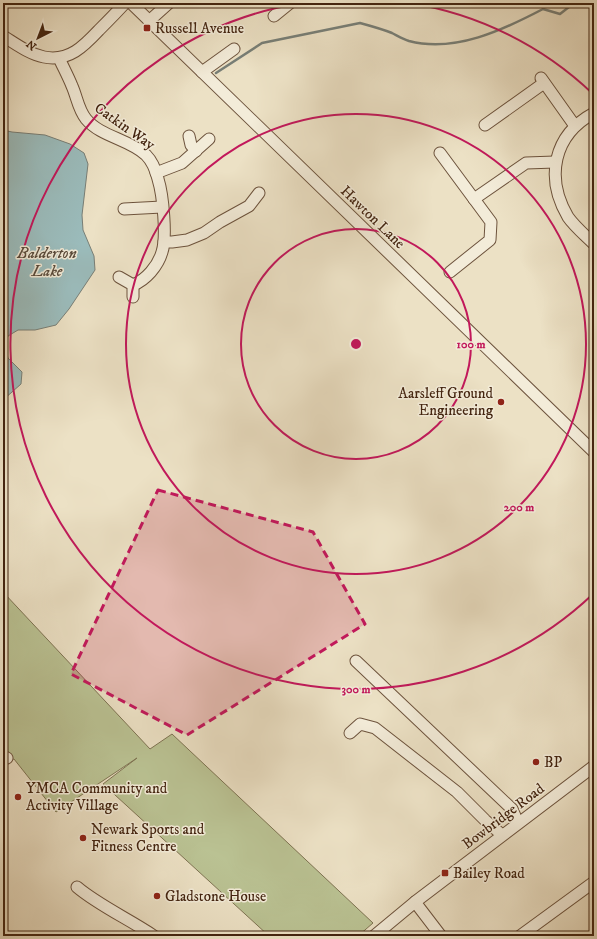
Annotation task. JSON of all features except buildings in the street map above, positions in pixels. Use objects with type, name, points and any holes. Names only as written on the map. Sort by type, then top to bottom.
[{"type":"street","points":[[3,36],[36,54],[44,57],[59,58],[69,55],[81,48],[125,3]]},
{"type":"street","name":"Hawton Lane","points":[[131,3],[594,452]]},
{"type":"street","points":[[149,21],[170,3]]},
{"type":"street","points":[[274,16],[290,3]]},
{"type":"street","points":[[202,72],[234,49]]},
{"type":"street","name":"Catkin Way","points":[[59,58],[71,84],[81,112],[87,120],[105,133],[142,153],[148,158],[156,173],[162,207],[164,242],[162,253],[149,274],[133,291],[119,277]]},
{"type":"street","points":[[485,125],[542,80],[575,126]]},
{"type":"street","points":[[594,113],[575,126],[561,147],[555,162],[558,197],[569,218],[594,244]]},
{"type":"street","points":[[189,136],[191,145],[196,151]]},
{"type":"street","name":"Catkin Way","points":[[156,173],[182,163],[209,139]]},
{"type":"street","points":[[440,153],[492,222],[490,240],[450,272]]},
{"type":"street","points":[[474,199],[526,164],[555,162]]},
{"type":"street","points":[[164,242],[187,240],[204,233],[220,222],[249,206],[258,193]]},
{"type":"street","points":[[124,209],[162,207]]},
{"type":"street","points":[[356,661],[512,809],[518,823]]},
{"type":"street","points":[[350,733],[360,724],[375,728],[457,792],[502,835]]},
{"type":"street","name":"Bowbridge Road","points":[[374,936],[415,902],[594,766]]},
{"type":"street","points":[[520,936],[594,882]]},
{"type":"street","points":[[77,887],[147,934]]},
{"type":"street","points":[[415,902],[441,936]]},
{"type":"highlighted area","points":[[158,490],[313,532],[365,624],[187,735],[71,674]]},
{"type":"green space","points":[[3,592],[150,749],[172,734],[373,923],[358,936],[269,936],[103,784],[137,758],[56,812],[14,759],[3,762]]},
{"type":"water","name":"Balderton Lake","points":[[3,130],[45,135],[70,144],[84,153],[88,164],[82,215],[83,230],[94,256],[95,270],[69,309],[56,325],[35,330],[18,330],[8,336],[5,346],[8,358],[22,372],[21,384],[3,400]]},
{"type":"waterway","points":[[216,73],[262,43],[360,23],[388,32],[409,41],[426,44],[444,44],[461,42],[495,32],[543,9],[560,14],[574,3]]},
{"type":"place","name":"Russell Avenue","points":[[147,28]]},
{"type":"place","name":"Aarsleff Ground Engineering","points":[[501,402]]},
{"type":"place","name":"BP","points":[[536,762]]},
{"type":"place","name":"YMCA Community and Activity Village","points":[[18,797]]},
{"type":"place","name":"Newark Sports and Fitness Centre","points":[[83,838]]},
{"type":"place","name":"Bailey Road","points":[[445,873]]},
{"type":"place","name":"Gladstone House","points":[[157,896]]}]
